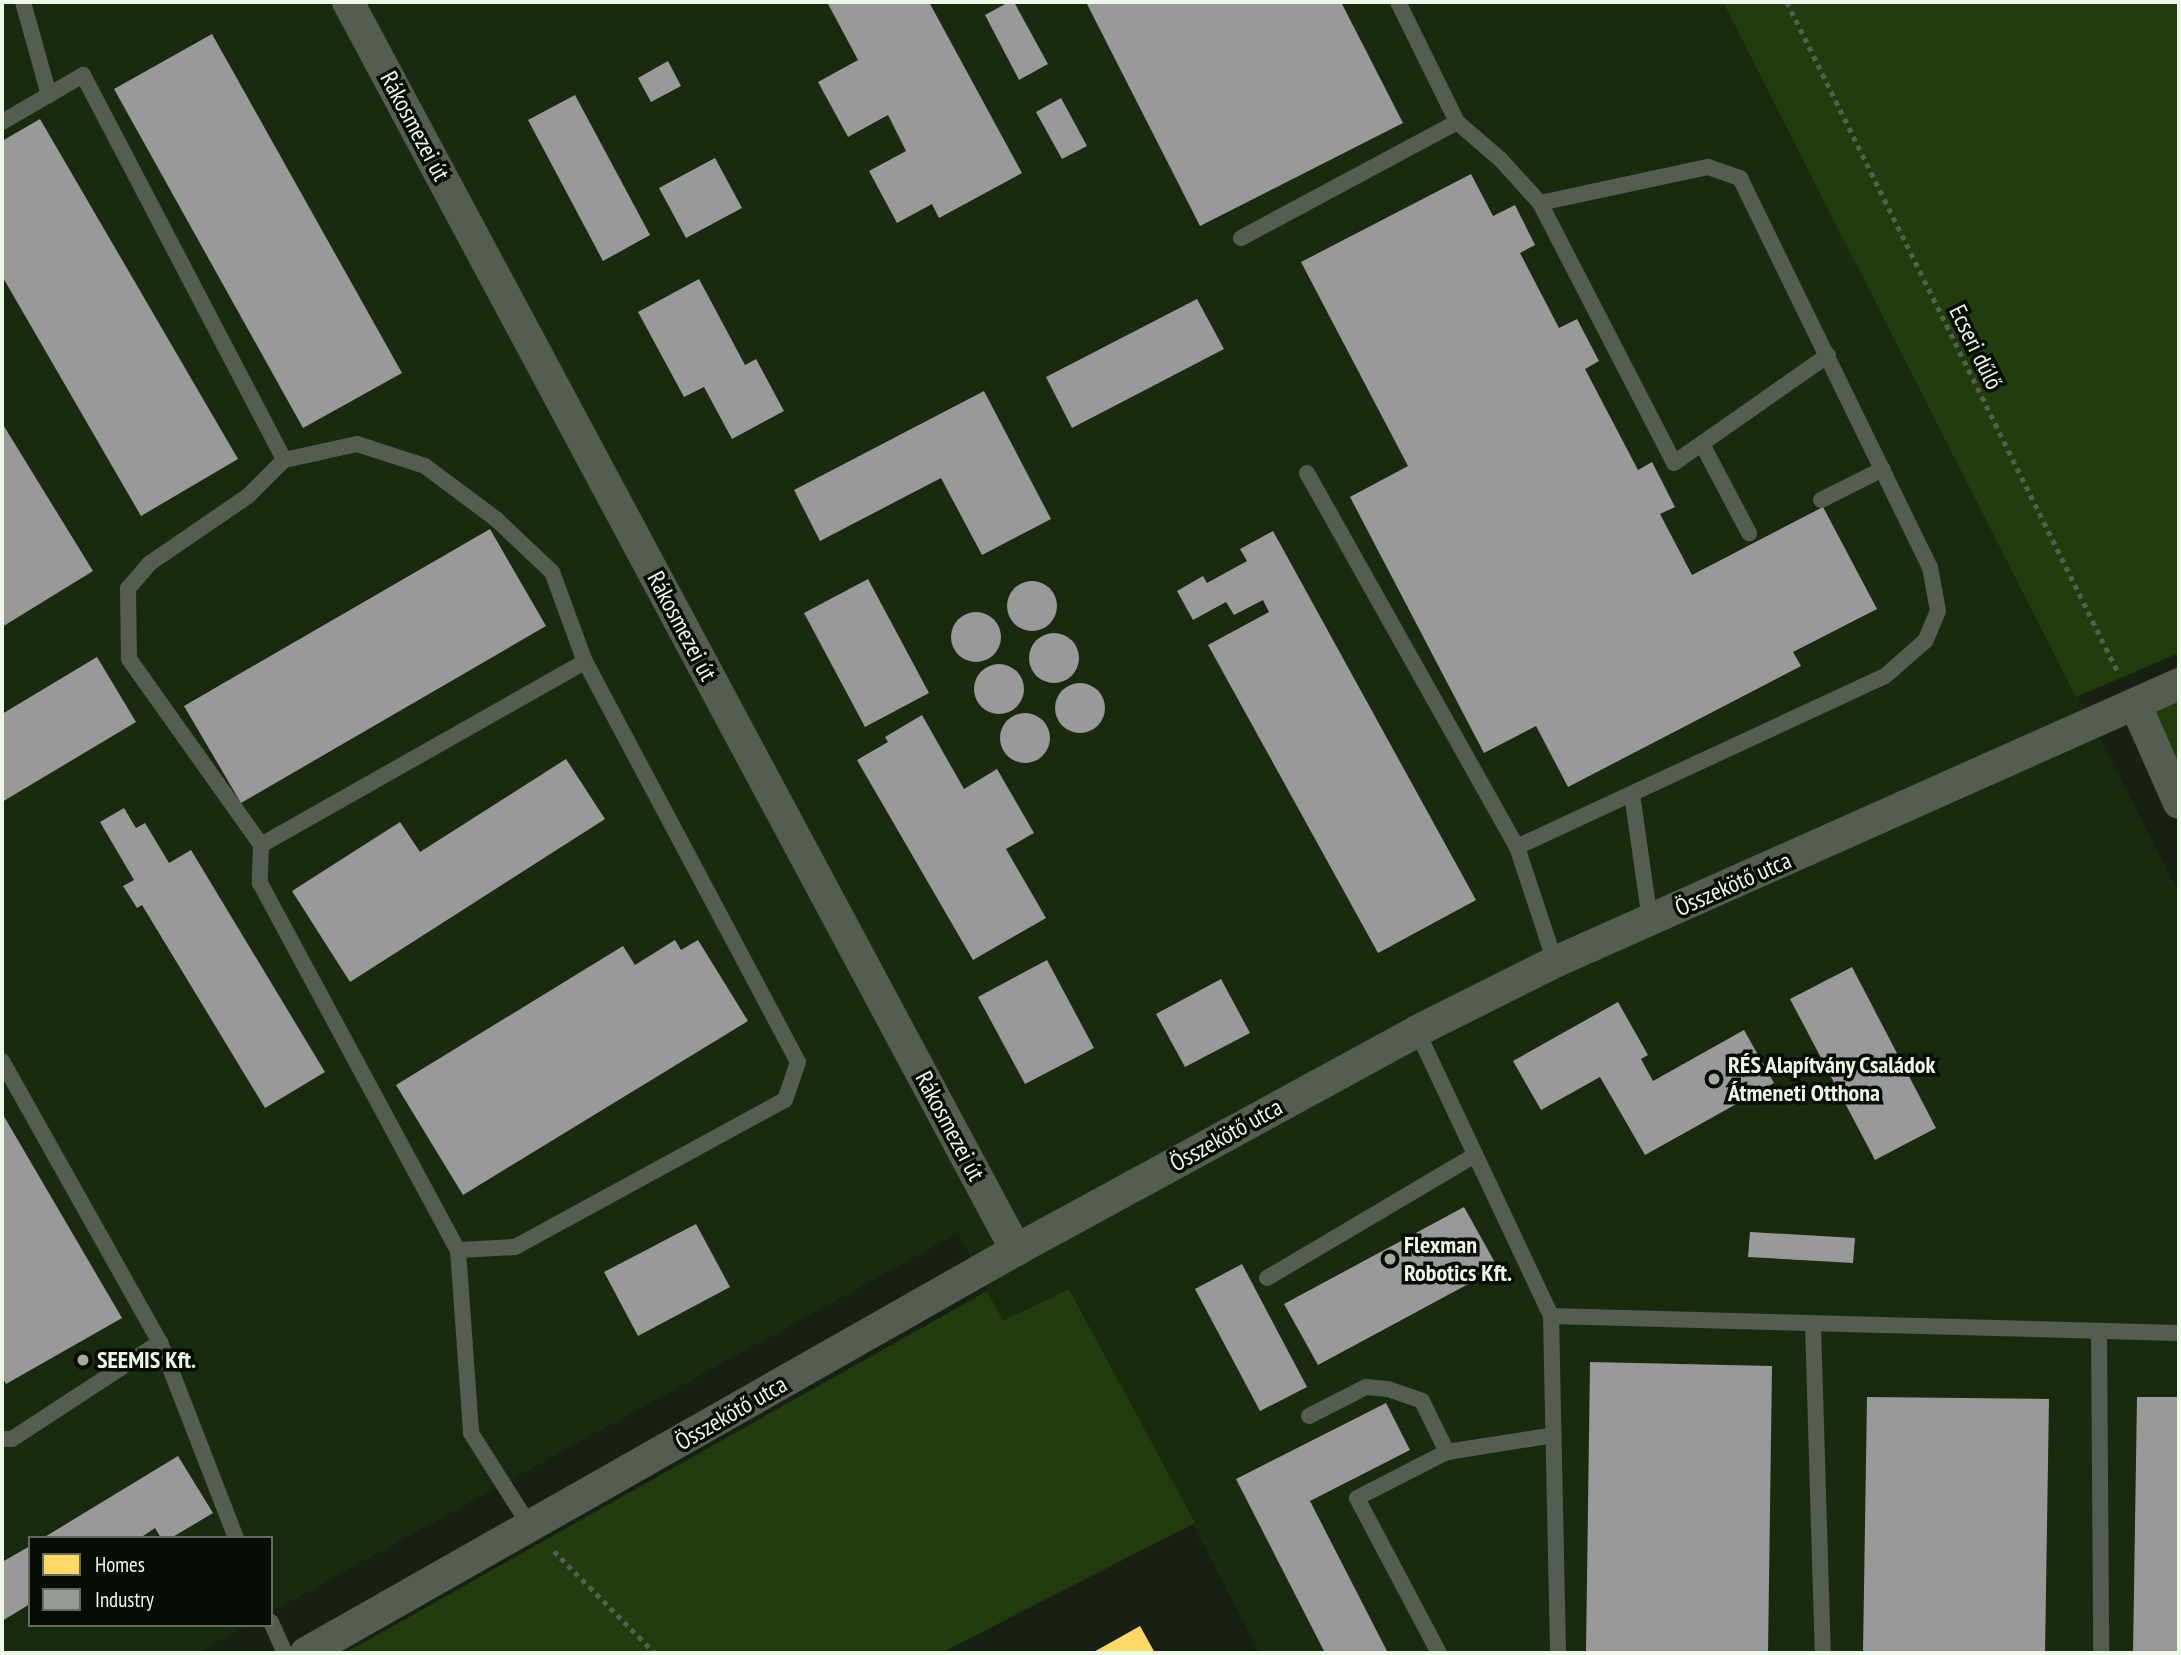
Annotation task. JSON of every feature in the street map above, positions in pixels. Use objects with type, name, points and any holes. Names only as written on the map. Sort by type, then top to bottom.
[{"type":"street","name":"Rákosmezei út","points":[[348,2],[1016,1250]]},
{"type":"street","name":"Összekötő utca","points":[[306,1653],[531,1528],[1016,1250],[1417,1031],[1555,962],[2136,706],[2179,684]]},
{"type":"street","points":[[2136,706],[2179,803]]},
{"type":"lane","points":[[23,2],[49,95]]},
{"type":"lane","points":[[1398,2],[1457,122],[1501,160],[1540,203],[1674,463],[1828,355]]},
{"type":"lane","points":[[2,122],[83,75],[284,460]]},
{"type":"lane","points":[[1241,238],[1457,122]]},
{"type":"lane","points":[[1517,847],[1885,676],[1925,641],[1938,611],[1930,568],[1740,178],[1708,167],[1540,203]]},
{"type":"lane","points":[[458,1250],[515,1247],[785,1100],[799,1062],[585,662],[552,572],[496,519],[425,466],[357,444],[284,460],[248,496],[150,563],[128,589],[129,659],[261,845],[260,883],[458,1250],[471,1433],[531,1528]]},
{"type":"lane","points":[[1702,444],[1749,533]]},
{"type":"lane","points":[[1821,500],[1883,469]]},
{"type":"lane","points":[[1307,472],[1517,847],[1555,962]]},
{"type":"lane","points":[[261,845],[585,662]]},
{"type":"lane","points":[[1632,794],[1650,920]]},
{"type":"lane","points":[[1417,1031],[1551,1316],[1558,1653]]},
{"type":"lane","points":[[2,1061],[160,1342],[235,1536]]},
{"type":"lane","points":[[1266,1278],[1475,1155]]},
{"type":"lane","points":[[1551,1316],[2179,1333]]},
{"type":"lane","points":[[1813,1324],[1823,1653]]},
{"type":"lane","points":[[2099,1331],[2101,1653]]},
{"type":"lane","points":[[2,1439],[12,1439],[160,1342]]},
{"type":"lane","points":[[1310,1416],[1366,1387],[1388,1389],[1422,1401],[1447,1452]]},
{"type":"lane","points":[[1439,1653],[1357,1498],[1447,1452],[1553,1435]]},
{"type":"lane","points":[[273,1626],[285,1653]]},
{"type":"path","name":"Ecseri dűlő","points":[[1787,2],[2136,706]]},
{"type":"path","points":[[531,1528],[655,1653]]},
{"type":"shaded area","points":[[2,2],[1723,2],[2179,893],[2179,1653],[1260,1653],[1070,1289],[1003,1322],[958,1233],[273,1611],[273,1536],[28,1536],[28,1627],[243,1627],[197,1653],[2,1653]]},
{"type":"shaded area","points":[[1723,2],[2179,2],[2179,653],[2076,697]]},
{"type":"shaded area","points":[[2179,685],[2179,803],[2136,706]]},
{"type":"shaded area","points":[[1069,1289],[1195,1523],[941,1653],[345,1653],[987,1291],[1003,1321]]},
{"type":"building: Homes","points":[[1140,1626],[1155,1653],[1092,1653]]},
{"type":"building: Industry","points":[[827,2],[929,2],[1022,173],[939,218],[932,204],[897,223],[869,171],[906,151],[888,115],[848,137],[818,82],[858,60]]},
{"type":"building: Industry","points":[[1014,2],[1048,64],[1019,80],[985,15]]},
{"type":"building: Industry","points":[[1086,2],[1341,2],[1403,123],[1200,226]]},
{"type":"building: Industry","points":[[212,34],[402,373],[303,428],[114,89]]},
{"type":"building: Industry","points":[[668,61],[681,86],[651,102],[638,78]]},
{"type":"building: Industry","points":[[575,95],[650,235],[603,261],[528,120]]},
{"type":"building: Industry","points":[[1061,98],[1087,146],[1062,159],[1036,112]]},
{"type":"building: Industry","points":[[40,119],[238,459],[141,516],[2,276],[2,141]]},
{"type":"building: Industry","points":[[715,158],[742,208],[686,238],[659,188]]},
{"type":"building: Industry","points":[[1471,174],[1493,216],[1515,205],[1535,245],[1520,253],[1559,328],[1577,319],[1599,361],[1585,369],[1638,470],[1652,462],[1675,507],[1660,514],[1692,575],[1823,507],[1877,609],[1793,652],[1801,666],[1568,787],[1536,726],[1484,753],[1350,497],[1408,466],[1301,262]]},
{"type":"building: Industry","points":[[699,279],[745,365],[756,359],[784,411],[732,439],[704,387],[684,397],[638,312]]},
{"type":"building: Industry","points":[[1197,299],[1224,349],[1072,428],[1046,377]]},
{"type":"building: Industry","points":[[984,391],[1051,519],[982,555],[941,478],[820,541],[794,490]]},
{"type":"building: Industry","points":[[2,423],[93,571],[2,627]]},
{"type":"building: Industry","points":[[490,529],[546,626],[241,803],[184,706]]},
{"type":"building: Industry","points":[[1273,531],[1476,900],[1378,953],[1208,645],[1269,612],[1263,600],[1234,615],[1226,602],[1193,620],[1177,591],[1203,576],[1207,583],[1247,561],[1240,549]]},
{"type":"building: Industry","points":[[868,579],[929,693],[865,727],[804,613]]},
{"type":"building: Industry","points":[[1032,581],[1050,588],[1057,606],[1050,624],[1032,631],[1014,624],[1007,606],[1014,588]]},
{"type":"building: Industry","points":[[976,612],[994,619],[1001,637],[994,655],[976,662],[958,655],[951,637],[958,619]]},
{"type":"building: Industry","points":[[1054,633],[1072,640],[1079,658],[1072,676],[1054,683],[1036,676],[1029,658],[1036,640]]},
{"type":"building: Industry","points":[[97,657],[136,722],[2,802],[2,714]]},
{"type":"building: Industry","points":[[999,664],[1017,671],[1024,689],[1017,707],[999,714],[981,707],[974,689],[981,671]]},
{"type":"building: Industry","points":[[1080,683],[1098,690],[1105,708],[1098,726],[1080,733],[1062,726],[1055,708],[1062,690]]},
{"type":"building: Industry","points":[[1025,713],[1043,720],[1050,738],[1043,756],[1025,763],[1007,756],[1000,738],[1007,720]]},
{"type":"building: Industry","points":[[922,715],[964,789],[997,769],[1034,833],[1006,849],[1046,918],[973,960],[857,760],[888,742],[885,737]]},
{"type":"building: Industry","points":[[566,759],[605,819],[350,982],[292,891],[400,822],[420,852]]},
{"type":"building: Industry","points":[[124,808],[136,828],[145,823],[169,863],[191,850],[325,1072],[265,1108],[142,905],[137,908],[123,886],[134,880],[100,822]]},
{"type":"building: Industry","points":[[675,940],[681,950],[698,940],[748,1021],[463,1195],[396,1085],[623,946],[635,965]]},
{"type":"building: Industry","points":[[1047,960],[1094,1048],[1025,1084],[978,997]]},
{"type":"building: Industry","points":[[1852,967],[1936,1128],[1875,1160],[1790,999]]},
{"type":"building: Industry","points":[[1221,979],[1250,1033],[1185,1067],[1156,1014]]},
{"type":"building: Industry","name":"RÉS Alapítvány Családok Átmeneti Otthona","points":[[1618,1002],[1648,1055],[1641,1059],[1653,1081],[1744,1030],[1774,1083],[1645,1155],[1600,1077],[1541,1110],[1513,1061]]},
{"type":"building: Industry","points":[[2,1113],[122,1318],[6,1384],[2,1377]]},
{"type":"building: Industry","points":[[1464,1207],[1498,1268],[1318,1365],[1284,1304]]},
{"type":"building: Industry","points":[[696,1224],[730,1287],[638,1336],[604,1272]]},
{"type":"building: Industry","points":[[1750,1232],[1855,1238],[1853,1263],[1748,1257]]},
{"type":"building: Industry","points":[[1242,1264],[1307,1387],[1260,1411],[1195,1289]]},
{"type":"building: Industry","points":[[1590,1362],[1772,1366],[1768,1653],[1586,1653]]},
{"type":"building: Industry","points":[[1867,1397],[2049,1399],[2045,1653],[1863,1653]]},
{"type":"building: Industry","points":[[2137,1397],[2179,1397],[2179,1653],[2133,1653]]},
{"type":"building: Industry","points":[[1386,1403],[1410,1450],[1310,1501],[1388,1653],[1325,1653],[1236,1479]]},
{"type":"building: Industry","points":[[178,1456],[213,1513],[174,1536],[160,1536],[155,1528],[143,1536],[46,1536]]},
{"type":"building: Industry","points":[[28,1547],[28,1605],[2,1621],[2,1562]]},
{"type":"place","name":"RÉS Alapítvány Családok Átmeneti Otthona","points":[[1714,1079]]},
{"type":"place","name":"Flexman Robotics Kft.","points":[[1390,1259]]},
{"type":"place","name":"SEEMIS Kft.","points":[[83,1360]]}]
